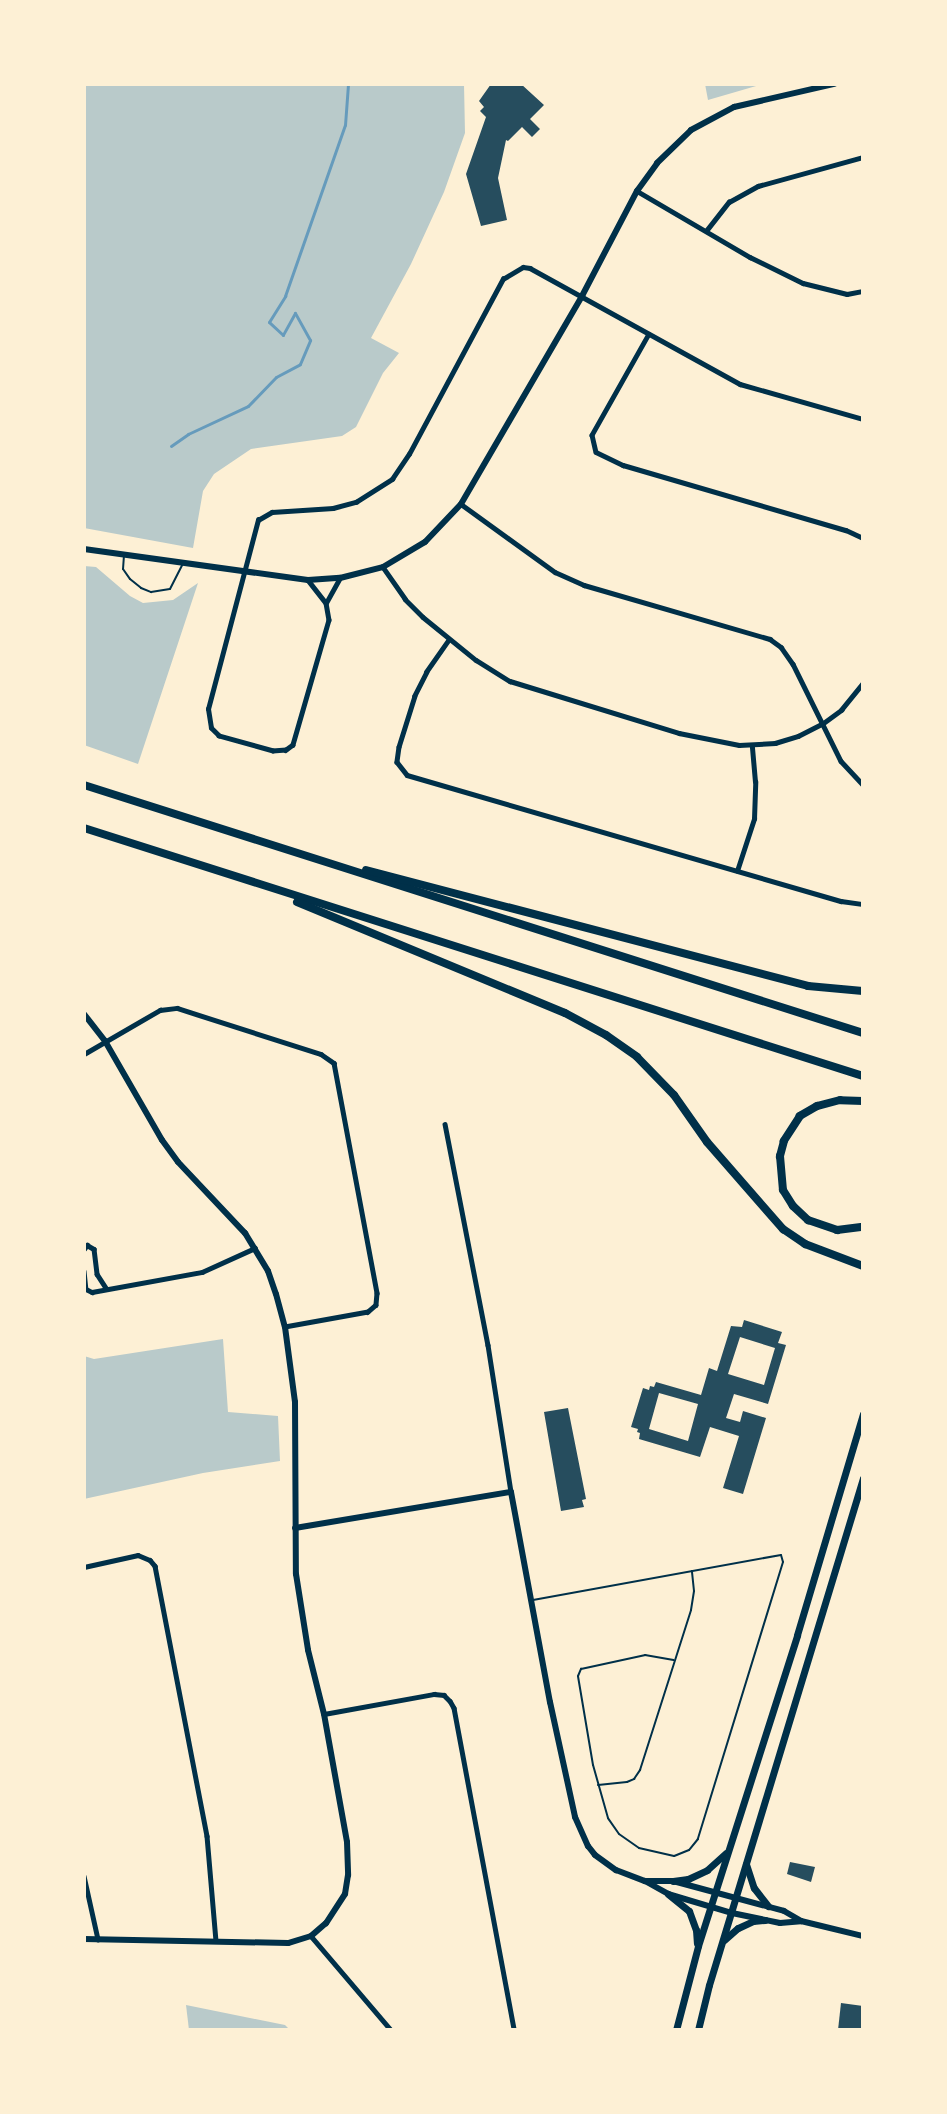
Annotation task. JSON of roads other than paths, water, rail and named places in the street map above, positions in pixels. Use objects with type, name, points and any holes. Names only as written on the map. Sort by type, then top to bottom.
[{"type":"highway","points":[[84,785],[863,1033]]},
{"type":"highway","points":[[84,828],[863,1076]]},
{"type":"highway","points":[[336,864],[389,874],[808,986],[863,991]]},
{"type":"highway","points":[[244,880],[565,1013],[606,1035],[637,1057],[674,1095],[707,1142],[783,1229],[805,1244],[863,1266]]},
{"type":"highway","points":[[863,1101],[840,1100],[817,1106],[801,1116],[783,1142],[780,1165],[783,1190],[793,1206],[808,1220],[837,1230],[863,1227]]},
{"type":"main road","points":[[676,2030],[698,1946],[863,1414]]},
{"type":"main road","points":[[698,2030],[722,1942],[863,1478]]},
{"type":"main road","points":[[673,1881],[688,1879],[707,1870],[728,1852]]},
{"type":"main road","points":[[746,1862],[754,1888],[768,1906]]},
{"type":"main road","points":[[668,1894],[689,1911],[696,1930],[698,1946]]},
{"type":"main road","points":[[722,1942],[738,1928],[753,1921],[765,1920]]},
{"type":"street","points":[[84,549],[308,580],[340,578],[383,567],[425,542],[461,504],[582,296],[637,191],[657,163],[691,130],[734,107],[834,84]]},
{"type":"street","points":[[706,231],[729,202],[758,186],[863,157]]},
{"type":"street","points":[[637,191],[803,283],[847,294],[863,291]]},
{"type":"street","points":[[308,580],[326,603],[329,620],[293,745],[286,750],[273,751],[219,736],[211,728],[207,714],[253,530],[263,515],[333,508],[356,502],[392,479],[409,453],[503,279],[511,272],[523,267],[530,268],[582,296],[740,384],[863,419]]},
{"type":"street","points":[[649,334],[592,435],[596,452],[623,465],[846,530],[863,538]]},
{"type":"street","points":[[461,504],[555,572],[584,585],[770,639],[781,647],[793,664],[841,760],[863,785]]},
{"type":"street","points":[[383,567],[405,599],[450,640],[510,681],[679,733],[752,746],[798,736],[822,724],[841,710],[863,683]]},
{"type":"street","points":[[326,603],[340,578]]},
{"type":"street","points":[[450,640],[423,680],[399,747],[397,762],[407,775],[841,901],[863,904]]},
{"type":"street","points":[[737,871],[754,819],[755,782],[752,746]]},
{"type":"street","points":[[84,1054],[160,1011],[177,1008],[321,1054],[334,1063],[377,1293],[376,1305],[368,1312],[285,1327]]},
{"type":"street","points":[[84,1014],[105,1041],[162,1140],[178,1162],[229,1213],[255,1248],[268,1271],[285,1327],[295,1402],[295,1528],[298,1585],[308,1650],[324,1714],[347,1842],[348,1875],[345,1894],[326,1923],[311,1936],[288,1943],[84,1939]]},
{"type":"street","points":[[445,1124],[488,1345],[511,1492],[552,1714],[581,1834],[595,1855],[616,1870],[645,1881],[668,1894],[765,1920],[780,1923],[801,1921]]},
{"type":"street","points":[[84,1249],[87,1245],[94,1249],[97,1274],[106,1288]]},
{"type":"street","points":[[84,1271],[86,1289],[92,1292],[202,1272],[255,1248]]},
{"type":"street","points":[[295,1528],[511,1492]]},
{"type":"street","points":[[84,1567],[138,1555],[150,1560],[155,1566],[207,1836],[216,1940]]},
{"type":"street","points":[[324,1714],[434,1694],[444,1695],[450,1701],[454,1708],[514,2030]]},
{"type":"street","points":[[84,1876],[98,1939]]},
{"type":"street","points":[[645,1881],[673,1881],[768,1906],[784,1911],[801,1921],[863,1936]]},
{"type":"street","points":[[311,1936],[391,2030]]},
{"type":"lane","points":[[124,555],[123,569],[130,579],[151,592],[170,589],[183,564]]},
{"type":"lane","points":[[532,1600],[781,1555],[783,1562],[698,1839],[689,1850],[674,1856],[639,1848],[619,1833],[612,1824],[603,1806],[598,1785],[578,1670],[645,1655],[674,1660]]},
{"type":"lane","points":[[598,1785],[627,1782],[634,1779],[640,1770],[691,1611],[694,1591],[692,1571]]},
{"type":"waterway","points":[[171,446],[188,434],[248,406],[276,377],[300,364],[310,340],[295,313],[283,335],[269,322],[285,296],[345,125],[348,84]]}]
